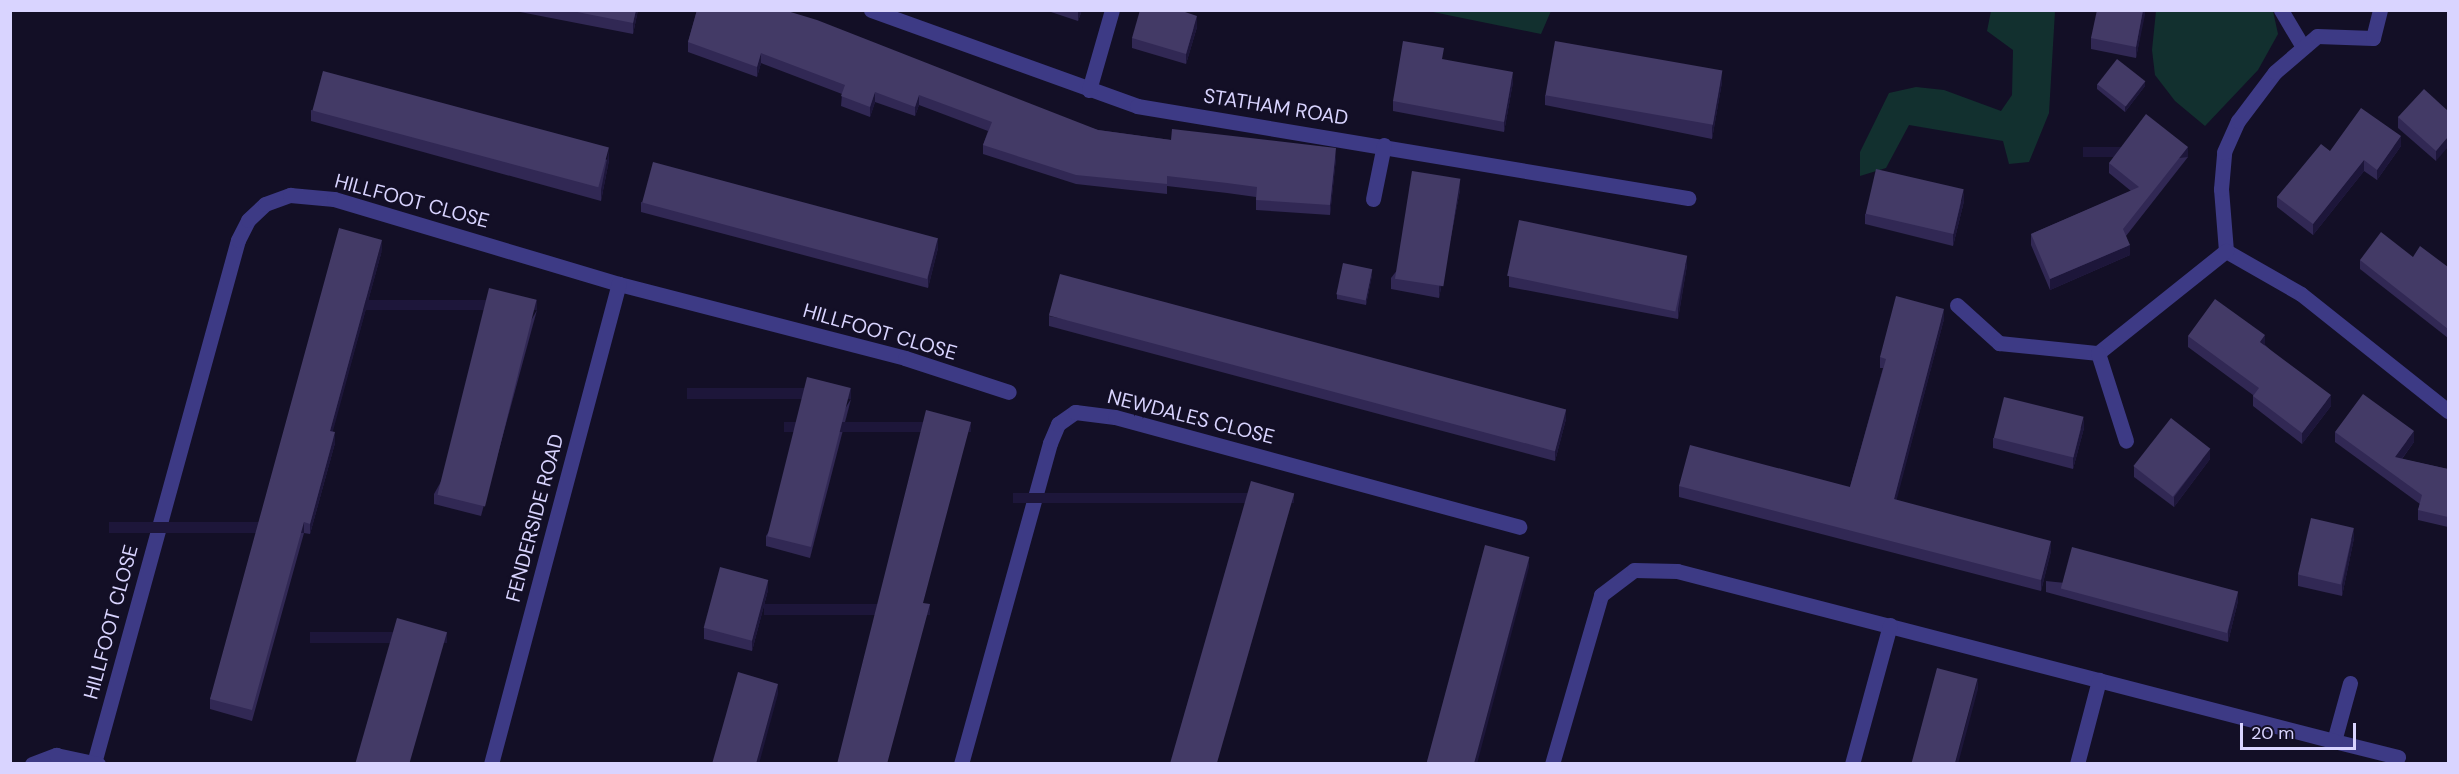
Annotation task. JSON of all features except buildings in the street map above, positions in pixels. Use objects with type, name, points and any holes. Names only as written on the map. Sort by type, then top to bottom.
[{"type":"street","name":"STATHAM ROAD","points":[[871,10],[1089,90],[1175,114],[1384,145],[1688,198]]},
{"type":"street","points":[[1089,90],[1112,10]]},
{"type":"street","points":[[2281,10],[2303,48]]},
{"type":"street","points":[[2226,251],[2221,189],[2224,152],[2238,121],[2275,72],[2317,36],[2373,38],[2380,10]]},
{"type":"street","points":[[1373,199],[1384,145]]},
{"type":"street","name":"HILLFOOT CLOSE","points":[[96,763],[220,297],[248,220],[265,204],[290,195],[334,199],[619,284],[905,358],[1009,392]]},
{"type":"street","points":[[1957,305],[1999,343],[2098,353],[2226,251]]},
{"type":"street","points":[[2226,251],[2301,294],[2448,411]]},
{"type":"street","name":"FENDERSIDE ROAD","points":[[491,764],[619,284]]},
{"type":"street","points":[[2098,353],[2126,441]]},
{"type":"street","name":"NEWDALES CLOSE","points":[[961,764],[1050,443],[1058,424],[1075,412],[1115,417],[1519,527]]},
{"type":"street","points":[[1552,764],[1601,595],[1634,570],[1677,571],[2398,757]]},
{"type":"street","points":[[1852,764],[1890,625]]},
{"type":"street","points":[[2077,764],[2099,680]]},
{"type":"street","points":[[2334,741],[2350,683]]},
{"type":"street","points":[[32,764],[56,755],[96,763]]},
{"type":"green space","points":[[1428,11],[1551,11],[1541,34]]},
{"type":"green space","points":[[1991,11],[2055,11],[2049,113],[2029,162],[2009,164],[2003,141],[1909,125],[1886,168],[1860,176],[1860,152],[1889,93],[1916,87],[1944,90],[2001,111],[2012,95],[2013,50],[1987,31]]},
{"type":"green space","points":[[2156,11],[2273,11],[2278,34],[2258,70],[2205,126],[2175,101],[2155,75],[2152,50]]}]
